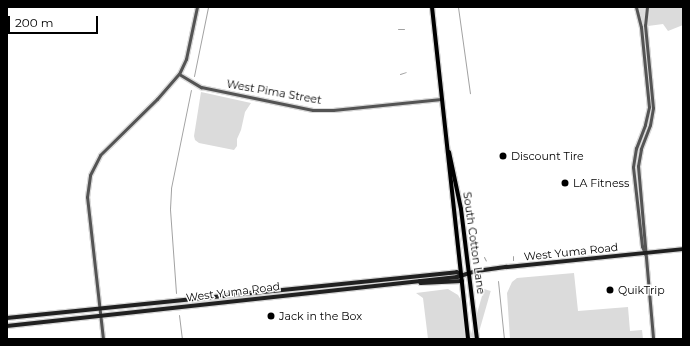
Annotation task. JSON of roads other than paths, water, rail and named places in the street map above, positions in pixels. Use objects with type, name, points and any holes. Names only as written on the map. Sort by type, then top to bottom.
[{"type":"main road","name":"South Cotton Lane","points":[[432,7],[441,99],[449,151],[461,209],[470,272],[477,339]]},
{"type":"main road","name":"South Cotton Lane","points":[[449,151],[468,339]]},
{"type":"main road","points":[[451,182],[457,206],[461,209]]},
{"type":"main road","name":"West Yuma Road","points":[[7,326],[420,281],[457,276],[470,272],[683,250]]},
{"type":"main road","name":"West Yuma Road","points":[[7,318],[457,272],[461,274]]},
{"type":"main road","points":[[343,289],[345,286],[398,278]]},
{"type":"main road","points":[[420,281],[421,283],[462,281]]},
{"type":"main road","points":[[192,305],[194,302],[221,299],[224,296]]},
{"type":"street","points":[[103,339],[87,197],[93,166],[110,144],[157,99],[179,74],[186,59],[197,7]]},
{"type":"street","points":[[636,7],[641,27],[649,106],[645,125],[636,148],[633,167],[642,246],[645,254]]},
{"type":"street","points":[[646,7],[645,25],[653,108],[650,125],[641,149],[638,166],[653,339]]},
{"type":"street","name":"West Pima Street","points":[[179,74],[196,85],[319,111],[441,99]]},
{"type":"waterway","points":[[194,76],[208,7]]},
{"type":"waterway","points":[[458,7],[470,93]]},
{"type":"waterway","points":[[398,29],[404,29]]},
{"type":"waterway","points":[[400,74],[406,72]]},
{"type":"waterway","points":[[176,293],[170,209],[171,188],[191,90]]},
{"type":"waterway","points":[[538,253],[539,257]]},
{"type":"waterway","points":[[484,257],[486,261]]},
{"type":"waterway","points":[[498,281],[504,339]]},
{"type":"waterway","points":[[179,315],[182,339]]},
{"type":"place","name":"Discount Tire","points":[[503,156]]},
{"type":"place","name":"LA Fitness","points":[[565,183]]},
{"type":"place","name":"QuikTrip","points":[[610,290]]},
{"type":"place","name":"Jack in the Box","points":[[271,316]]}]
